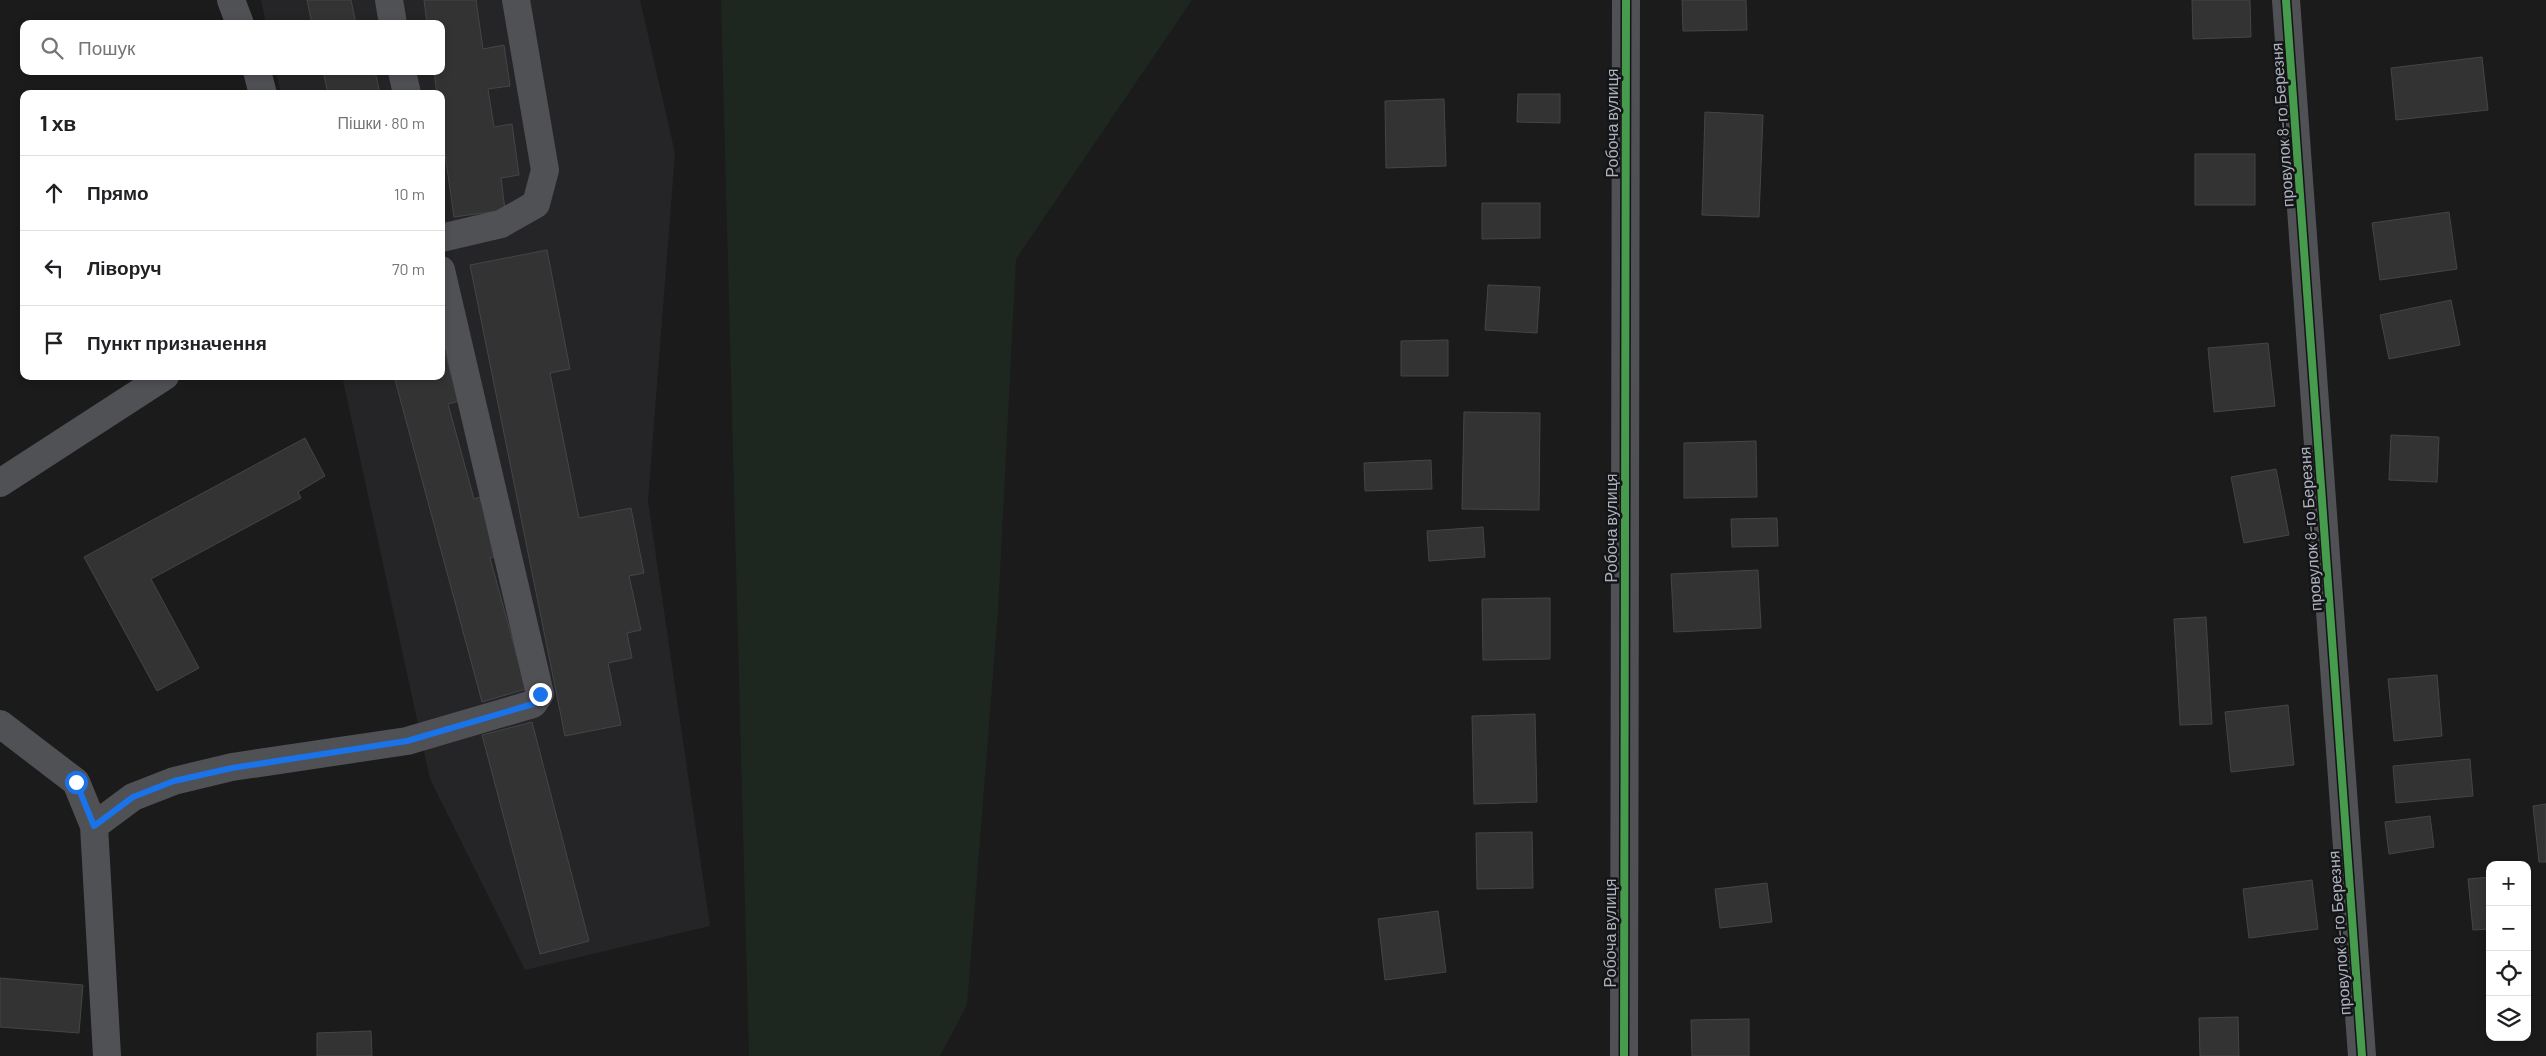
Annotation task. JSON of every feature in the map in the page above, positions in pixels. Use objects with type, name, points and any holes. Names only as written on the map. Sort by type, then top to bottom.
[{"type":"street","points":[[231,0],[238,20]]},
{"type":"street","points":[[389,0],[392,20]]},
{"type":"street","points":[[445,237],[500,224],[536,204],[545,170],[516,0]]},
{"type":"street","name":"Робоча вулиця","points":[[1624,1056],[1626,0]]},
{"type":"street","name":"провулок 8-го Березня","points":[[2286,0],[2362,1056]]},
{"type":"street","points":[[258,75],[262,90]]},
{"type":"street","points":[[403,75],[406,90]]},
{"type":"street","points":[[94,826],[133,797],[174,781],[232,768],[407,741],[533,704],[540,694],[445,287]]},
{"type":"street","points":[[0,483],[159,380]]},
{"type":"street","points":[[0,724],[76,782],[94,826],[107,1056]]},
{"type":"shaded area","points":[[261,0],[640,0],[675,153],[648,501],[710,926],[525,970],[430,779],[343,380],[445,380],[445,90],[280,90],[277,75],[445,75],[445,20],[265,20]]},
{"type":"shaded area","points":[[721,0],[1192,0],[1016,259],[998,610],[967,1005],[940,1056],[749,1056]]},
{"type":"building","points":[[307,0],[351,0],[355,20],[311,20]]},
{"type":"building","points":[[424,0],[476,0],[483,49],[504,45],[510,86],[488,89],[494,127],[512,124],[519,175],[501,178],[505,210],[454,217],[445,154],[445,90],[436,90],[435,75],[445,75],[445,20],[426,20]]},
{"type":"building","points":[[1682,0],[1746,0],[1747,30],[1683,31]]},
{"type":"building","points":[[2192,0],[2250,0],[2251,37],[2193,39]]},
{"type":"building","points":[[2482,57],[2488,110],[2396,120],[2391,68]]},
{"type":"building","points":[[324,75],[376,75],[379,90],[327,90]]},
{"type":"building","points":[[1518,94],[1560,94],[1560,123],[1517,122]]},
{"type":"building","points":[[1444,99],[1446,166],[1386,168],[1385,101]]},
{"type":"building","points":[[1705,112],[1763,115],[1759,217],[1702,215]]},
{"type":"building","points":[[2195,154],[2255,154],[2255,205],[2195,205]]},
{"type":"building","points":[[1482,203],[1540,203],[1540,238],[1482,239]]},
{"type":"building","points":[[2449,212],[2457,269],[2380,280],[2372,223]]},
{"type":"building","points":[[547,250],[570,369],[550,373],[579,518],[631,508],[644,573],[629,576],[641,630],[627,633],[632,658],[608,663],[621,725],[565,736],[470,265]]},
{"type":"building","points":[[1488,285],[1540,287],[1537,333],[1485,330]]},
{"type":"building","points":[[2451,300],[2460,345],[2389,359],[2380,315]]},
{"type":"building","points":[[1448,340],[1448,376],[1401,376],[1401,341]]},
{"type":"building","points":[[2268,343],[2275,406],[2214,412],[2208,348]]},
{"type":"building","points":[[445,353],[459,401],[448,404],[474,499],[480,497],[497,556],[490,558],[526,689],[482,702],[395,380],[445,380]]},
{"type":"building","points":[[1464,412],[1540,413],[1539,510],[1462,509]]},
{"type":"building","points":[[2391,435],[2439,437],[2437,482],[2389,480]]},
{"type":"building","points":[[305,438],[325,476],[298,492],[301,498],[151,579],[199,668],[157,691],[84,557]]},
{"type":"building","points":[[1756,441],[1757,497],[1684,498],[1684,443]]},
{"type":"building","points":[[1431,460],[1432,489],[1365,491],[1364,463]]},
{"type":"building","points":[[2276,469],[2289,535],[2244,543],[2231,477]]},
{"type":"building","points":[[1777,518],[1778,546],[1732,547],[1731,519]]},
{"type":"building","points":[[1483,527],[1485,557],[1429,561],[1427,531]]},
{"type":"building","points":[[1758,570],[1761,628],[1674,632],[1671,574]]},
{"type":"building","points":[[1550,598],[1550,659],[1483,660],[1482,599]]},
{"type":"building","points":[[2206,617],[2212,724],[2180,725],[2174,619]]},
{"type":"building","points":[[2437,675],[2442,736],[2394,741],[2388,679]]},
{"type":"building","points":[[2288,705],[2294,765],[2231,772],[2225,712]]},
{"type":"building","points":[[1535,714],[1537,802],[1474,804],[1472,716]]},
{"type":"building","points":[[532,722],[589,941],[540,954],[482,735]]},
{"type":"building","points":[[2470,759],[2473,796],[2396,803],[2393,766]]},
{"type":"building","points":[[2546,804],[2546,862],[2539,862],[2533,806]]},
{"type":"building","points":[[2430,816],[2434,847],[2389,854],[2385,822]]},
{"type":"building","points":[[1532,832],[1533,888],[1477,889],[1476,833]]},
{"type":"building","points":[[2486,877],[2486,929],[2473,930],[2468,879]]},
{"type":"building","points":[[2312,880],[2318,929],[2249,938],[2243,889]]},
{"type":"building","points":[[1767,883],[1772,922],[1720,928],[1715,889]]},
{"type":"building","points":[[1438,911],[1446,972],[1385,980],[1378,919]]},
{"type":"building","points":[[0,978],[83,985],[79,1033],[0,1027]]},
{"type":"building","points":[[2238,1017],[2239,1056],[2200,1056],[2199,1018]]},
{"type":"building","points":[[1749,1019],[1749,1056],[1692,1056],[1691,1020]]},
{"type":"building","points":[[371,1031],[372,1056],[317,1056],[317,1033]]},
{"type":"cycle path","points":[[1624,1056],[1626,0]]},
{"type":"cycle path","points":[[2286,0],[2362,1056]]},
{"type":"route","points":[[76,782],[94,826],[133,797],[174,781],[232,768],[407,741],[451,726],[533,704],[540,694]]}]
